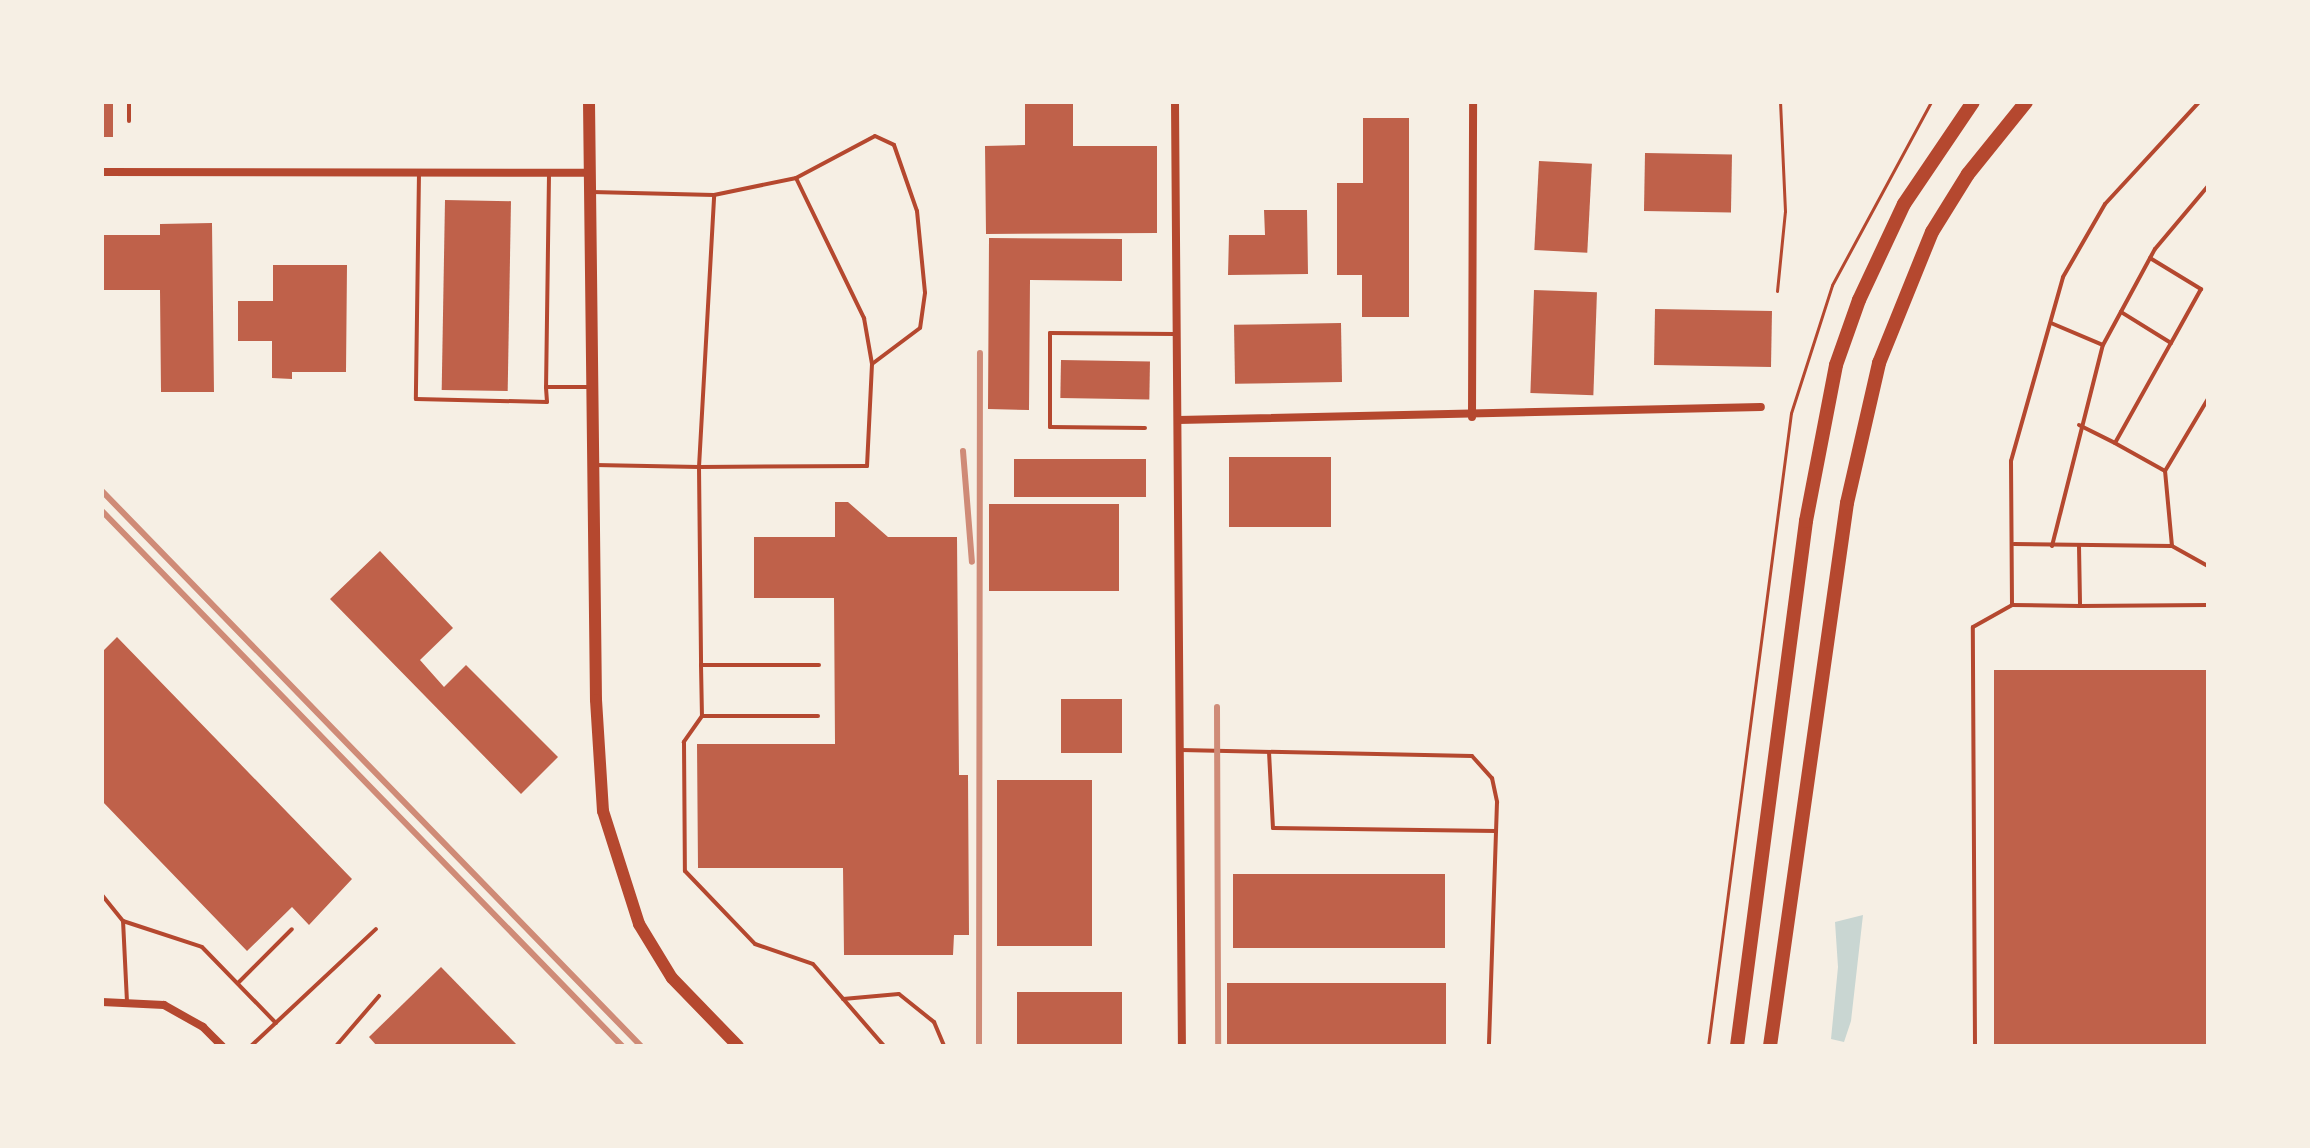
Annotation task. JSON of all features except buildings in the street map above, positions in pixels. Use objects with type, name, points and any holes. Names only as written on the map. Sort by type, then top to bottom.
[{"type":"main road","points":[[589,102],[593,465],[603,811],[639,924],[672,978],[738,1046]]},
{"type":"main road","points":[[1737,1046],[1806,521],[1836,365],[1898,217],[1973,102]]},
{"type":"main road","points":[[1770,1046],[1861,433],[1903,297],[1932,232],[1968,174],[2026,102]]},
{"type":"street","points":[[1175,102],[1182,1046]]},
{"type":"street","points":[[1472,417],[1473,102]]},
{"type":"street","points":[[102,172],[589,173]]},
{"type":"street","points":[[1178,420],[1472,417],[1761,407]]},
{"type":"street","points":[[102,1002],[164,1005],[203,1027],[222,1046]]},
{"type":"lane","points":[[129,102],[129,121]]},
{"type":"lane","points":[[2012,605],[2014,544],[2011,461],[2063,277],[2105,204],[2199,102]]},
{"type":"lane","points":[[590,192],[714,195],[796,178],[875,136],[894,145],[917,211],[925,293],[920,328],[872,364]]},
{"type":"lane","points":[[419,173],[416,399],[547,402],[549,173]]},
{"type":"lane","points":[[593,465],[867,466],[872,364],[864,318],[796,178]]},
{"type":"lane","points":[[2052,546],[2079,425],[2103,345],[2150,258],[2208,186]]},
{"type":"lane","points":[[714,195],[699,467],[702,716],[684,742],[685,871],[755,944],[813,964],[884,1046]]},
{"type":"lane","points":[[2115,443],[2201,289],[2150,258]]},
{"type":"lane","points":[[2121,312],[2171,343]]},
{"type":"lane","points":[[2051,323],[2103,345]]},
{"type":"lane","points":[[1145,428],[1050,427],[1050,333],[1177,334]]},
{"type":"lane","points":[[546,387],[592,387]]},
{"type":"lane","points":[[2172,546],[2165,471],[2208,399]]},
{"type":"lane","points":[[2079,425],[2165,471]]},
{"type":"lane","points":[[2014,544],[2172,546],[2208,566]]},
{"type":"lane","points":[[2079,546],[2080,606]]},
{"type":"lane","points":[[1975,1046],[1973,627],[2012,605],[2208,605]]},
{"type":"lane","points":[[701,665],[819,665]]},
{"type":"lane","points":[[702,716],[818,716]]},
{"type":"lane","points":[[1179,750],[1472,756],[1492,778],[1496,831],[1489,1046]]},
{"type":"lane","points":[[1269,752],[1273,828],[1496,831]]},
{"type":"lane","points":[[102,895],[123,921],[202,947],[276,1023]]},
{"type":"lane","points":[[123,921],[127,1003]]},
{"type":"lane","points":[[238,983],[292,929]]},
{"type":"lane","points":[[251,1046],[376,929]]},
{"type":"lane","points":[[843,999],[899,994],[934,1022],[944,1046]]},
{"type":"lane","points":[[336,1046],[379,996]]},
{"type":"path","points":[[1777,291],[1785,211],[1780,102]]},
{"type":"shaded area","points":[[1863,915],[1851,1021],[1844,1042],[1831,1039],[1838,967],[1835,922]]},
{"type":"railway","points":[[979,1046],[980,353]]},
{"type":"railway","points":[[963,451],[972,562]]},
{"type":"railway","points":[[102,491],[641,1046]]},
{"type":"railway","points":[[102,511],[622,1046]]},
{"type":"railway","points":[[1217,707],[1218,1046]]}]
